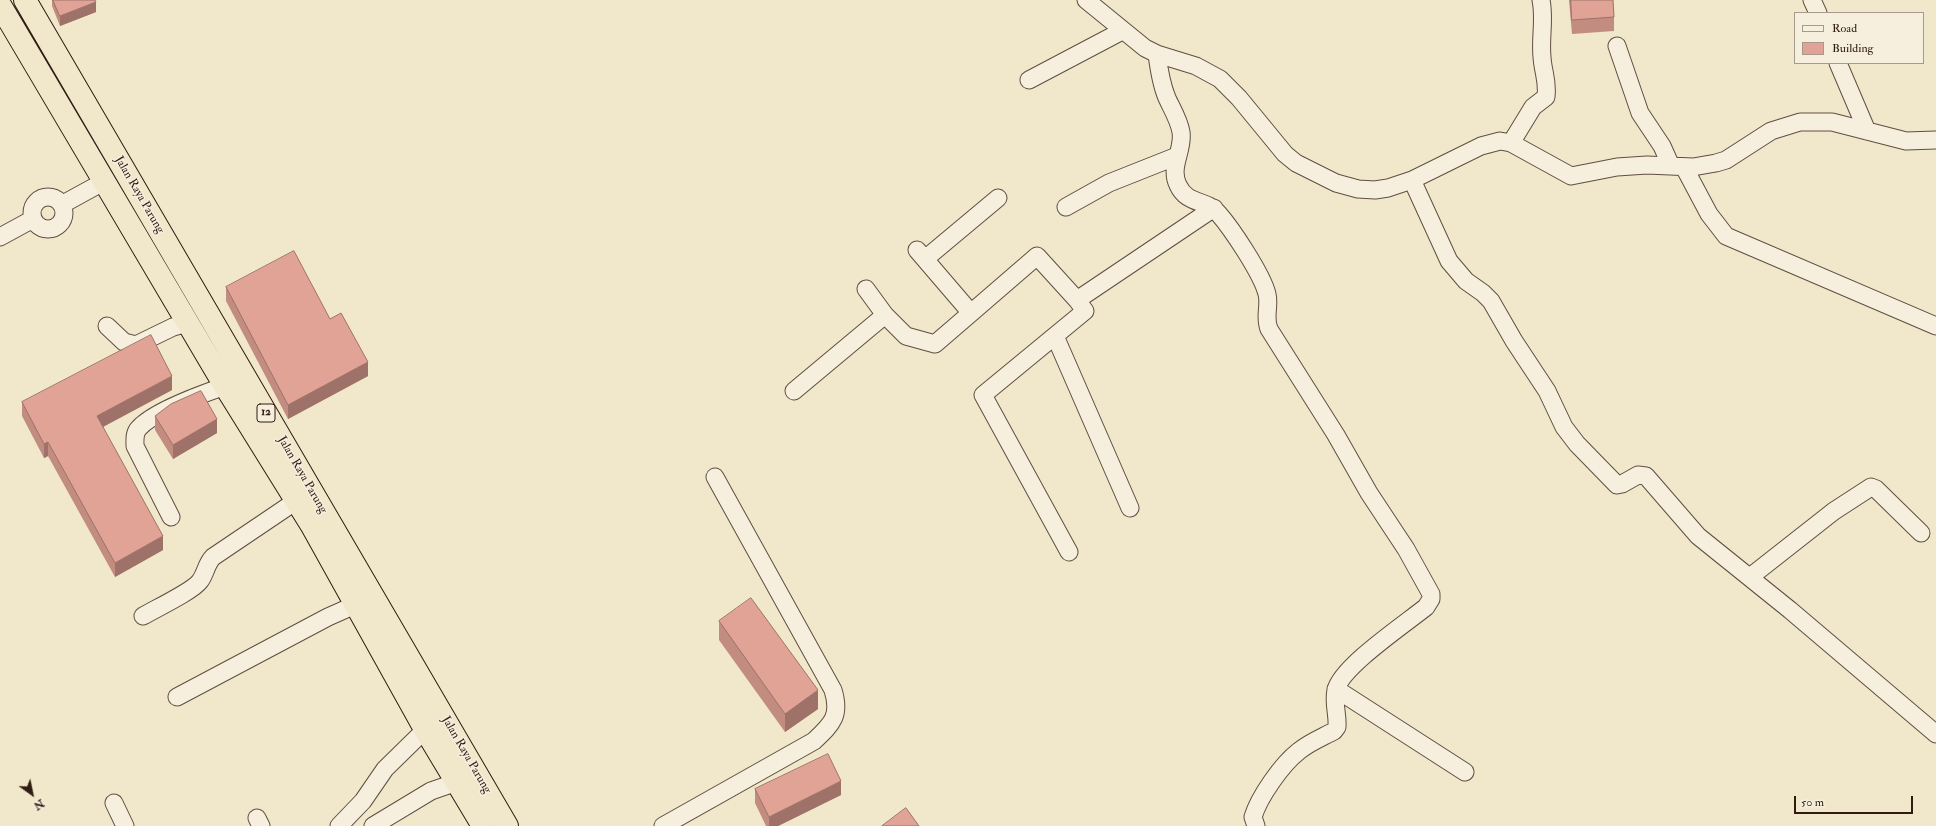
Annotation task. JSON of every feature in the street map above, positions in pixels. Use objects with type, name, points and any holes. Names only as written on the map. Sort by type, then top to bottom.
[{"type":"highway","name":"Jalan Raya Parung","points":[[25,0],[507,826]]},
{"type":"highway","name":"Jalan Raya Parung","points":[[0,5],[105,181],[187,323],[312,526],[426,731],[483,826]]},
{"type":"street","points":[[1086,0],[1122,31],[1145,48],[1157,54],[1196,66],[1220,79],[1240,98],[1285,154],[1296,163],[1336,183],[1358,189],[1375,190],[1412,180],[1490,143],[1500,141],[1511,143],[1571,176],[1617,167],[1701,166],[1721,162],[1771,131],[1800,122],[1832,122],[1906,141],[1936,140]]},
{"type":"street","points":[[1812,0],[1818,12]]},
{"type":"street","points":[[1511,143],[1533,107],[1546,97],[1547,83],[1542,57],[1545,3]]},
{"type":"street","points":[[1029,80],[1122,31]]},
{"type":"street","points":[[1617,46],[1640,113],[1709,214],[1726,236],[1936,326]]},
{"type":"street","points":[[1157,54],[1164,89],[1181,131],[1175,178],[1181,190],[1190,200],[1214,208],[1244,252],[1264,285],[1268,301],[1267,322],[1273,337],[1298,374],[1369,493],[1406,549],[1431,594],[1431,599],[1426,607],[1365,656],[1341,679],[1336,689],[1334,704],[1337,727],[1334,731],[1306,746],[1291,758],[1257,807],[1253,817],[1256,826]]},
{"type":"street","points":[[1838,64],[1867,131]]},
{"type":"street","points":[[1066,207],[1108,183],[1177,156]]},
{"type":"street","points":[[1412,180],[1448,261],[1466,280],[1483,293],[1491,302],[1514,341],[1547,391],[1564,427],[1577,444],[1617,485],[1622,484],[1638,474],[1646,476],[1698,536],[1750,577],[1936,734]]},
{"type":"street","points":[[62,204],[105,181]]},
{"type":"street","points":[[45,197],[55,198],[62,204],[64,216],[59,225],[54,228],[43,228],[33,219],[33,206],[40,199],[45,197]]},
{"type":"street","points":[[971,313],[921,255],[998,198]]},
{"type":"street","points":[[1077,300],[1214,208]]},
{"type":"street","points":[[0,237],[33,219]]},
{"type":"street","points":[[866,290],[886,315],[906,336],[935,344],[1037,256],[1077,300],[1085,311],[983,395],[1069,552]]},
{"type":"street","points":[[794,391],[886,315]]},
{"type":"street","points":[[107,326],[124,342],[136,345],[173,327],[187,323]]},
{"type":"street","points":[[1055,336],[1130,508]]},
{"type":"street","points":[[171,517],[135,446],[134,438],[137,429],[150,420],[188,400],[225,386]]},
{"type":"street","points":[[663,826],[814,741],[826,729],[834,717],[838,705],[833,690],[715,477]]},
{"type":"street","points":[[1750,577],[1828,516],[1871,487],[1876,489],[1922,533]]},
{"type":"street","points":[[143,616],[192,588],[200,582],[209,561],[296,502]]},
{"type":"street","points":[[176,697],[328,617],[355,605]]},
{"type":"street","points":[[1336,689],[1465,772]]},
{"type":"street","points":[[339,826],[363,801],[385,769],[426,731],[441,713]]},
{"type":"street","points":[[373,826],[431,791],[457,782]]},
{"type":"street","points":[[114,803],[125,826]]},
{"type":"building","points":[[53,0],[95,0],[96,2],[60,16]]},
{"type":"building","points":[[1571,0],[1613,0],[1614,17],[1572,20]]},
{"type":"building","points":[[294,251],[330,319],[341,313],[368,362],[288,405],[226,287]]},
{"type":"building","points":[[151,335],[172,376],[97,416],[163,536],[115,563],[48,442],[44,444],[22,402]]},
{"type":"building","points":[[201,391],[217,419],[173,445],[155,416],[171,404]]},
{"type":"building","points":[[751,598],[818,690],[785,714],[719,621]]},
{"type":"building","points":[[828,754],[841,781],[769,817],[755,789]]},
{"type":"building","points":[[906,808],[919,826],[882,826]]}]
